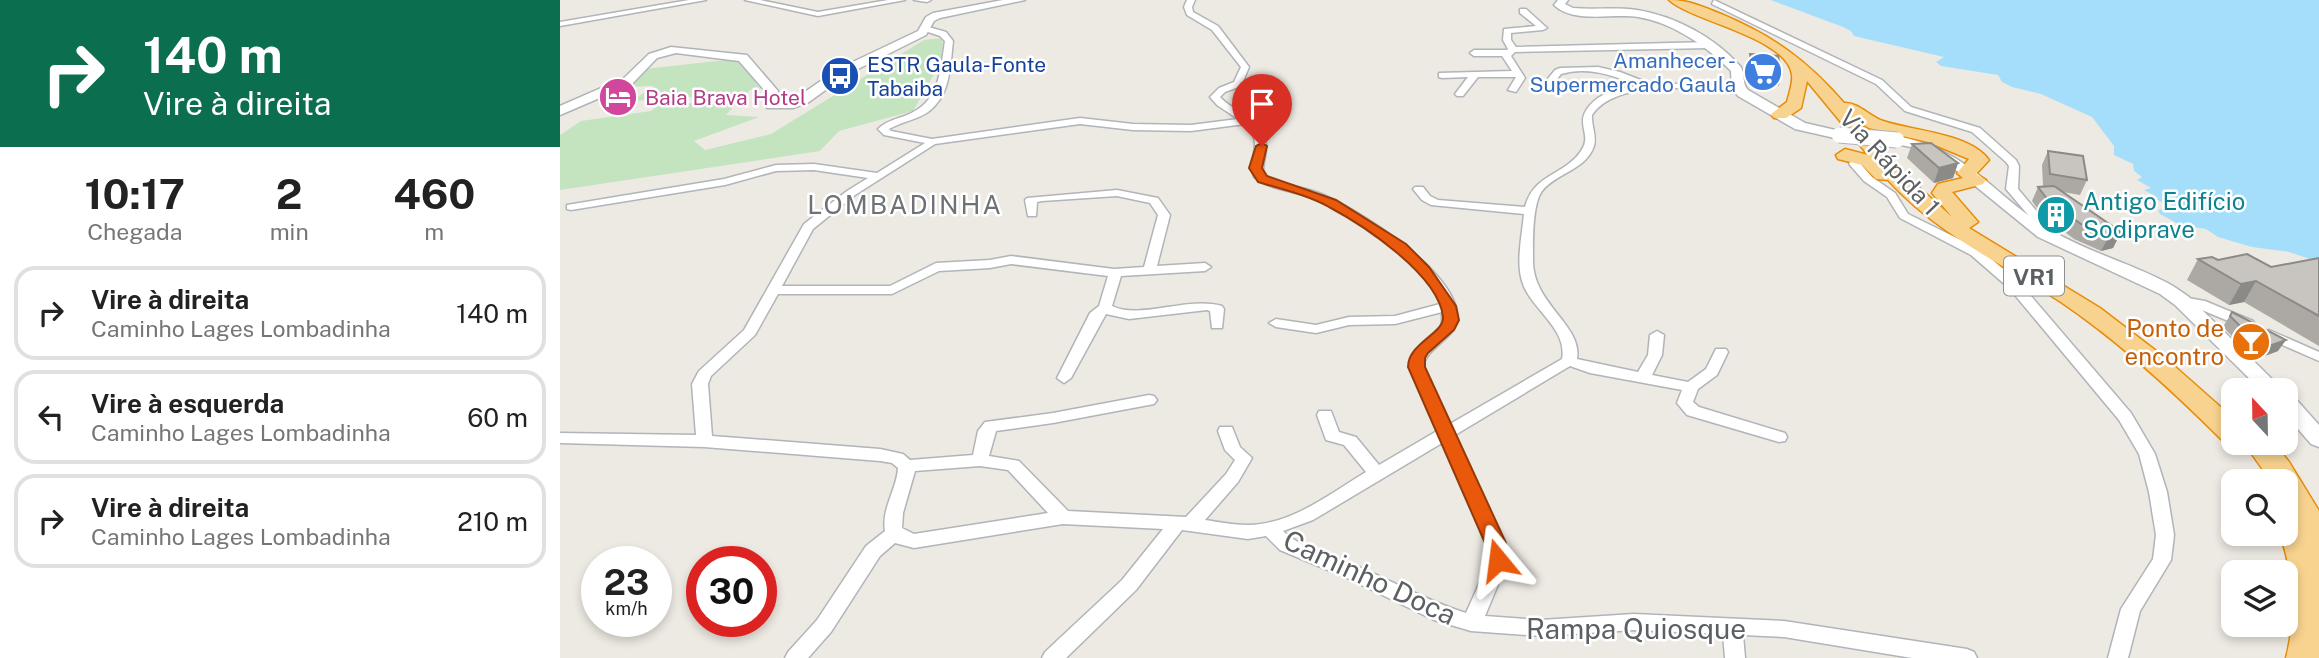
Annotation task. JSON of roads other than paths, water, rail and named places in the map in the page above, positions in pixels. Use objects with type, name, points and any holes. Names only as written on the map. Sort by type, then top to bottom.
[{"type":"highway","name":"Via Rápida 1","points":[[1676,0],[1750,32],[1794,60],[1907,188],[1961,232],[2073,301],[2137,347],[2221,422]]},
{"type":"highway","name":"Via Rápida 1","points":[[1687,0],[1758,31],[1786,47],[1816,70],[1919,189],[1947,212],[1996,245],[2083,297],[2154,347],[2221,406]]},
{"type":"highway","points":[[1778,109],[1796,104],[1800,76],[1794,60]]},
{"type":"highway","points":[[1847,107],[1875,124],[1934,138],[1976,155],[1980,159],[1971,176],[1942,192],[1944,198],[1996,245]]},
{"type":"highway","points":[[1856,160],[1908,201],[1961,232]]},
{"type":"highway","points":[[2249,455],[2260,469]]},
{"type":"highway","points":[[2268,455],[2280,469],[2319,539]]},
{"type":"highway","points":[[2298,539],[2308,583],[2310,627],[2304,658]]},
{"type":"main road","points":[[560,111],[628,81],[653,56],[675,49],[743,58],[772,91],[769,99],[772,105],[793,104],[807,98],[842,72],[921,32],[937,15],[1020,0]]},
{"type":"main road","points":[[1563,0],[1559,6],[1569,11],[1646,15],[1682,29],[1710,45],[1737,70],[1740,91],[1815,131],[1856,160]]},
{"type":"main road","points":[[1815,131],[1897,140],[1929,147],[1971,176],[2029,223],[2071,247],[2150,279],[2182,301],[2261,378]]},
{"type":"main road","points":[[2298,415],[2319,439]]},
{"type":"street","points":[[560,24],[702,0]]},
{"type":"street","points":[[749,0],[818,14],[901,0]]},
{"type":"street","points":[[918,0],[927,0]]},
{"type":"street","points":[[1191,0],[1188,7],[1190,13],[1215,28],[1245,67],[1238,84],[1215,96],[1248,121],[1260,138],[1261,153],[1256,168],[1258,175],[1269,182],[1332,202],[1401,247],[1424,270],[1448,306],[1451,320],[1448,327],[1416,358],[1416,367],[1495,543],[1498,560],[1494,577],[1471,623]]},
{"type":"street","points":[[1715,2],[1879,82],[1908,108],[1976,130],[2011,160],[2014,166],[2012,189],[2035,216],[2035,220],[2029,223]]},
{"type":"street","points":[[1514,90],[1521,78],[1510,52],[1507,31],[1543,28],[1523,11]]},
{"type":"street","points":[[921,32],[943,34],[949,41],[945,77],[935,101],[925,111],[889,124],[883,129],[888,133],[931,142],[1080,121],[1133,127],[1191,128],[1248,121]]},
{"type":"street","points":[[1474,54],[1710,45]]},
{"type":"street","points":[[1547,86],[1558,72],[1563,70],[1598,68],[1610,70],[1649,87]]},
{"type":"street","points":[[1442,75],[1519,74]]},
{"type":"street","points":[[1460,94],[1474,76]]},
{"type":"street","points":[[1569,361],[1572,347],[1569,338],[1545,309],[1530,284],[1527,271],[1533,196],[1539,188],[1587,151],[1590,141],[1587,113],[1594,105],[1616,94],[1649,87],[1740,91]]},
{"type":"street","points":[[704,442],[700,384],[704,374],[750,332],[808,228],[877,176],[918,154],[931,142]]},
{"type":"street","points":[[1856,160],[1868,179],[1891,195],[1904,216],[1975,252],[2007,278],[2125,417],[2147,454],[2158,492],[2165,535],[2162,560],[2131,609],[2118,658]]},
{"type":"street","points":[[571,206],[725,183],[776,168],[814,167],[877,176]]},
{"type":"street","points":[[1419,189],[1426,198],[1435,203],[1461,200],[1530,211]]},
{"type":"street","points":[[1032,214],[1031,200],[1042,198],[1117,193],[1154,200],[1164,215],[1150,270]]},
{"type":"street","points":[[774,290],[892,290],[936,267],[1012,260],[1114,273],[1205,267]]},
{"type":"street","points":[[1064,378],[1097,313],[1105,308],[1115,280],[1114,273]]},
{"type":"street","points":[[2182,301],[2213,309],[2319,357]]},
{"type":"street","points":[[1276,323],[1316,329],[1349,321],[1395,320],[1448,306]]},
{"type":"street","points":[[1105,308],[1111,312],[1125,313],[1214,307],[1219,314],[1217,325]]},
{"type":"street","points":[[1643,376],[1654,355],[1657,335]]},
{"type":"street","points":[[1721,352],[1712,372],[1691,387],[1685,403],[1693,411],[1779,437]]},
{"type":"street","points":[[907,466],[907,485],[891,527],[893,534],[900,539],[931,539],[1063,517],[1185,524],[1228,530],[1270,529],[1307,514],[1569,361],[1590,368],[1691,387]]},
{"type":"street","points":[[980,460],[986,431],[990,426],[1054,418],[1149,400]]},
{"type":"street","points":[[1325,415],[1332,436],[1350,441],[1377,474]]},
{"type":"street","points":[[1052,658],[1129,585],[1232,478],[1244,458],[1233,450],[1226,431]]},
{"type":"street","points":[[560,438],[704,442],[880,455],[897,458],[907,466],[980,460],[1013,465],[1063,517]]},
{"type":"street","name":"Caminho Doca","points":[[1270,529],[1286,545],[1441,614],[1471,623]]},
{"type":"street","points":[[795,658],[824,626],[873,551],[893,534]]},
{"type":"street","name":"Rampa Quiosque","points":[[1471,623],[1541,628],[1634,622],[1784,629],[1966,658]]},
{"type":"street","points":[[1731,628],[1735,658]]},
{"type":"water","points":[[1771,0],[2319,0],[2319,262],[2289,252],[2252,247],[2218,237],[2206,229],[2180,225],[2160,214],[2158,210],[2171,208],[2171,205],[2157,200],[2158,198],[2144,190],[2151,188],[2137,180],[2142,177],[2134,171],[2133,164],[2114,155],[2114,146],[2092,117],[2041,94],[2012,87],[2002,82],[1998,75],[1941,66],[1936,62],[1944,57],[1854,36],[1843,27]]},
{"type":"place","name":"Amanhecer - Supermercado Gaula","points":[[1763,72]]},
{"type":"place","name":"ESTR Gaula-Fonte Tabaiba","points":[[840,76]]},
{"type":"place","name":"Baia Brava Hotel","points":[[618,97]]},
{"type":"place","name":"Antigo Edifício Sodiprave","points":[[2056,215]]},
{"type":"place","name":"Ponto de encontro","points":[[2251,342]]},
{"type":"district","name":"LOMBADINHA","points":[[905,204]]}]
